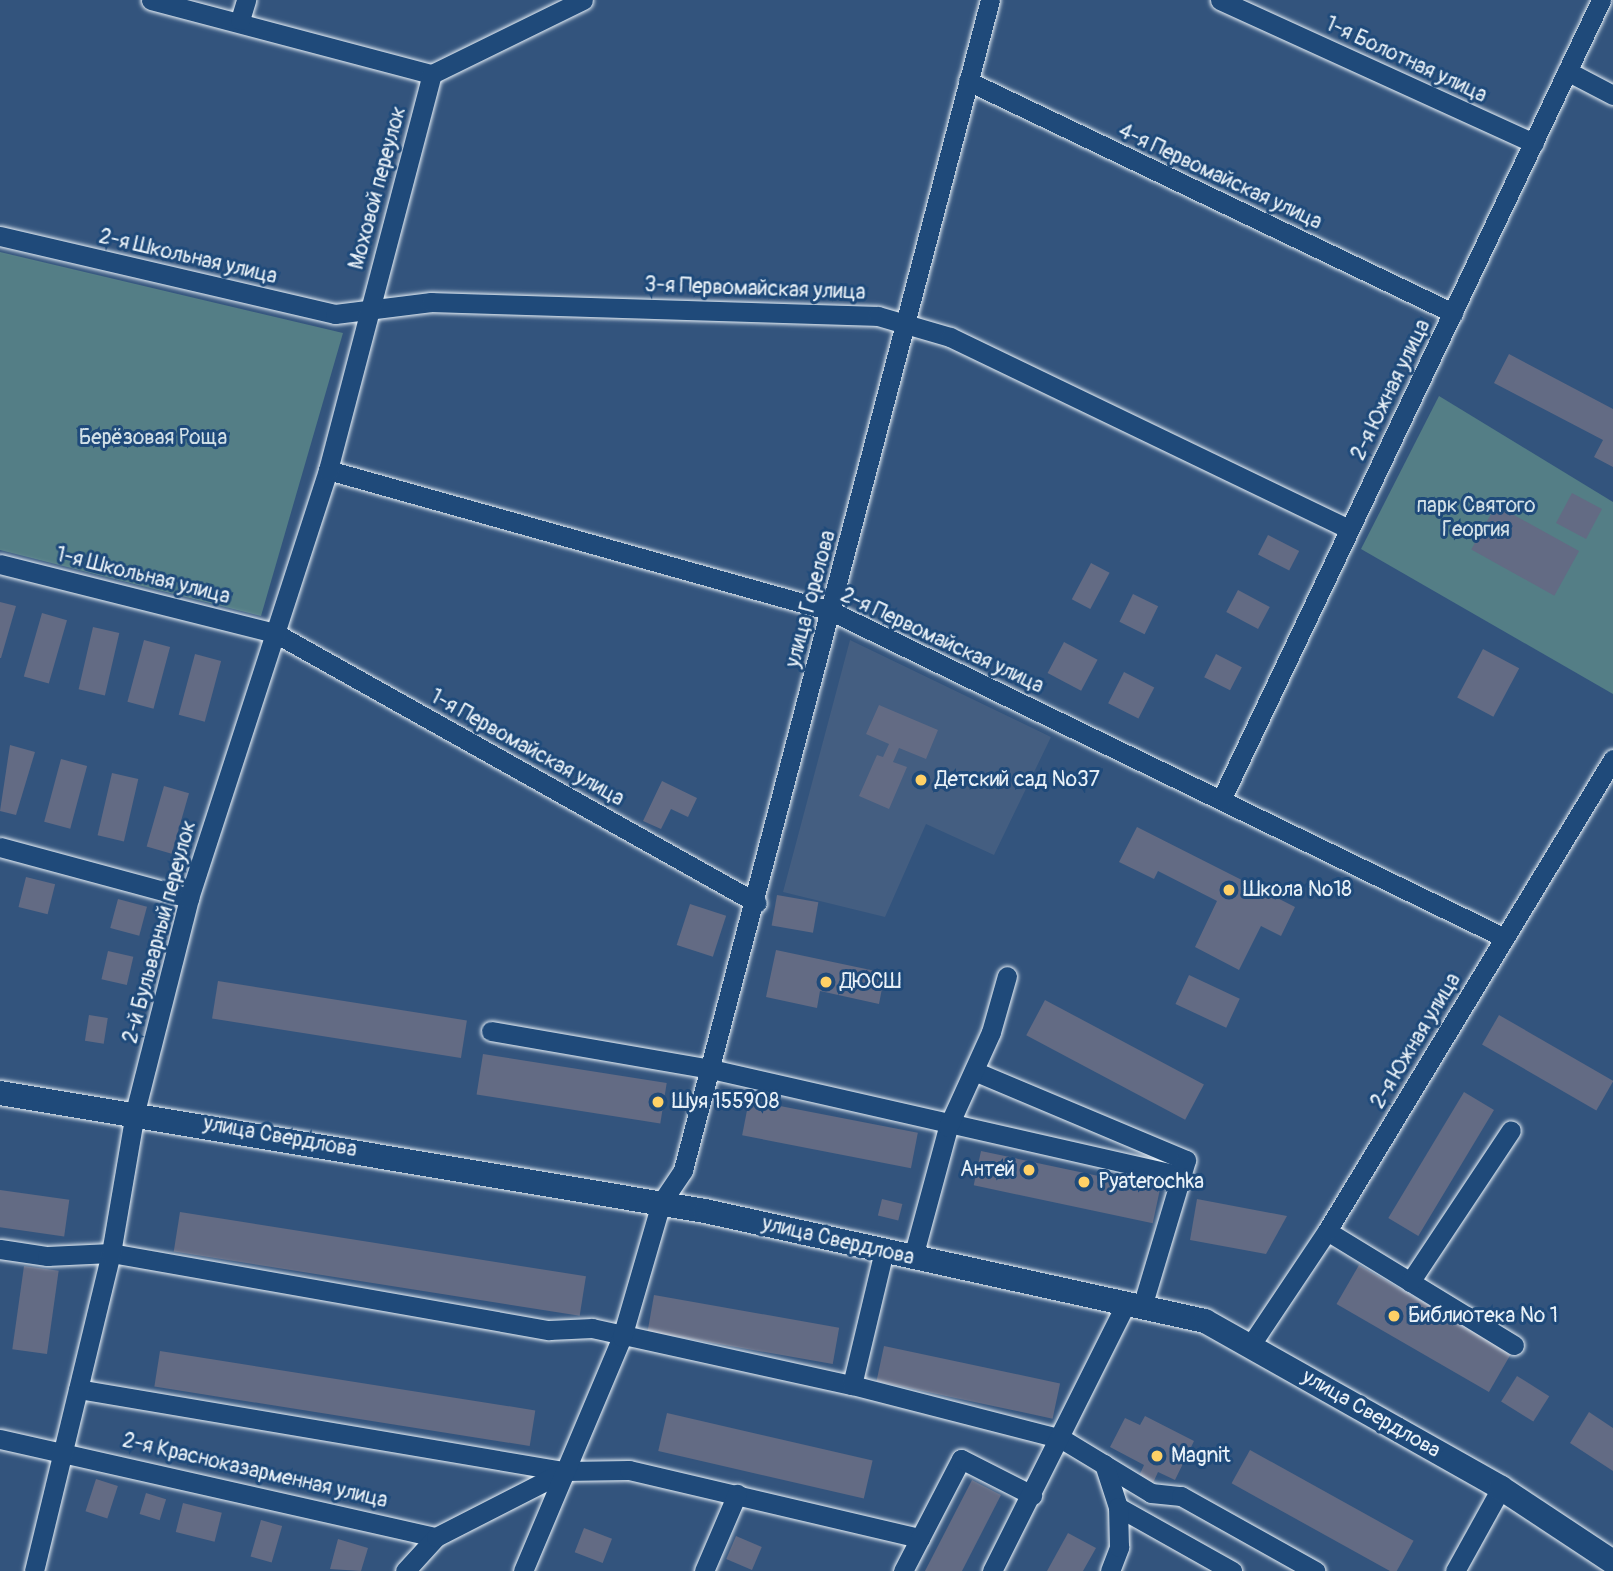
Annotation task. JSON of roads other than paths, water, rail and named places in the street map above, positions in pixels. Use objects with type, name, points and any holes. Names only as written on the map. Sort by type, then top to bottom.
[{"type":"main road","name":"улица Свердлова","points":[[0,1093],[135,1112],[661,1203],[1205,1321],[1252,1343],[1501,1488],[1613,1562]]},
{"type":"street","points":[[151,0],[240,20],[432,74],[583,0]]},
{"type":"street","points":[[240,20],[246,0]]},
{"type":"street","name":"улица Горелова","points":[[523,1571],[622,1337],[661,1203],[683,1170],[757,903],[990,0]]},
{"type":"street","name":"1-я Болотная улица","points":[[1220,0],[1534,143]]},
{"type":"street","name":"2-я Южная улица","points":[[1221,800],[1601,0]]},
{"type":"street","points":[[1567,71],[1613,95]]},
{"type":"street","name":"Моховой переулок","points":[[367,315],[432,74]]},
{"type":"street","name":"4-я Первомайская улица","points":[[968,82],[1453,313]]},
{"type":"street","name":"2-я Школьная улица","points":[[0,236],[311,310],[367,315]]},
{"type":"street","name":"3-я Первомайская улица","points":[[367,315],[394,303],[431,302],[842,312],[908,324],[1080,397],[1349,529]]},
{"type":"street","name":"2-й Бульварный переулок","points":[[34,1571],[111,1253],[135,1112],[189,898],[328,470],[367,315]]},
{"type":"street","name":"2-я Первомайская улица","points":[[328,470],[831,611],[1505,938]]},
{"type":"street","name":"1-я Школьная улица","points":[[0,564],[275,633]]},
{"type":"street","name":"1-я Первомайская улица","points":[[275,633],[757,903]]},
{"type":"street","name":"2-я Южная улица","points":[[1252,1343],[1328,1231],[1613,761]]},
{"type":"street","points":[[0,847],[189,898]]},
{"type":"street","points":[[913,1257],[948,1127],[974,1071],[1007,976]]},
{"type":"street","points":[[491,1031],[711,1069],[948,1127],[1181,1176]]},
{"type":"street","points":[[974,1071],[1186,1160],[1134,1305],[992,1571]]},
{"type":"street","points":[[1410,1282],[1511,1130]]},
{"type":"street","points":[[1328,1231],[1514,1345]]},
{"type":"street","points":[[0,1249],[47,1256],[111,1253],[170,1268],[622,1337],[852,1385],[1062,1439],[1151,1493],[1181,1496],[1315,1571]]},
{"type":"street","points":[[852,1385],[884,1251]]},
{"type":"street","points":[[78,1388],[565,1471],[629,1470],[920,1538]]},
{"type":"street","name":"2-я Красноказарменная улица","points":[[0,1439],[63,1449],[436,1537]]},
{"type":"street","points":[[903,1571],[961,1459],[1032,1495]]},
{"type":"street","points":[[1104,1464],[1118,1507],[1119,1547],[1110,1571]]},
{"type":"street","points":[[405,1571],[436,1537],[565,1471]]},
{"type":"street","points":[[1455,1571],[1501,1488]]},
{"type":"street","points":[[704,1571],[737,1494]]},
{"type":"street","points":[[1118,1507],[1223,1569]]},
{"type":"place","name":"Детский сад №37","points":[[921,780]]},
{"type":"place","name":"Школа №18","points":[[1229,890]]},
{"type":"place","name":"ДЮСШ","points":[[826,982]]},
{"type":"place","name":"Шуя 155908","points":[[658,1102]]},
{"type":"place","name":"Антей","points":[[1029,1170]]},
{"type":"place","name":"Pyaterochka","points":[[1084,1182]]},
{"type":"place","name":"Библиотека № 1","points":[[1394,1316]]},
{"type":"place","name":"Magnit","points":[[1157,1456]]},
{"type":"park label","name":"Берёзовая Роща","points":[[153,438]]},
{"type":"park label","name":"парк Святого Георгия","points":[[1476,518]]}]
